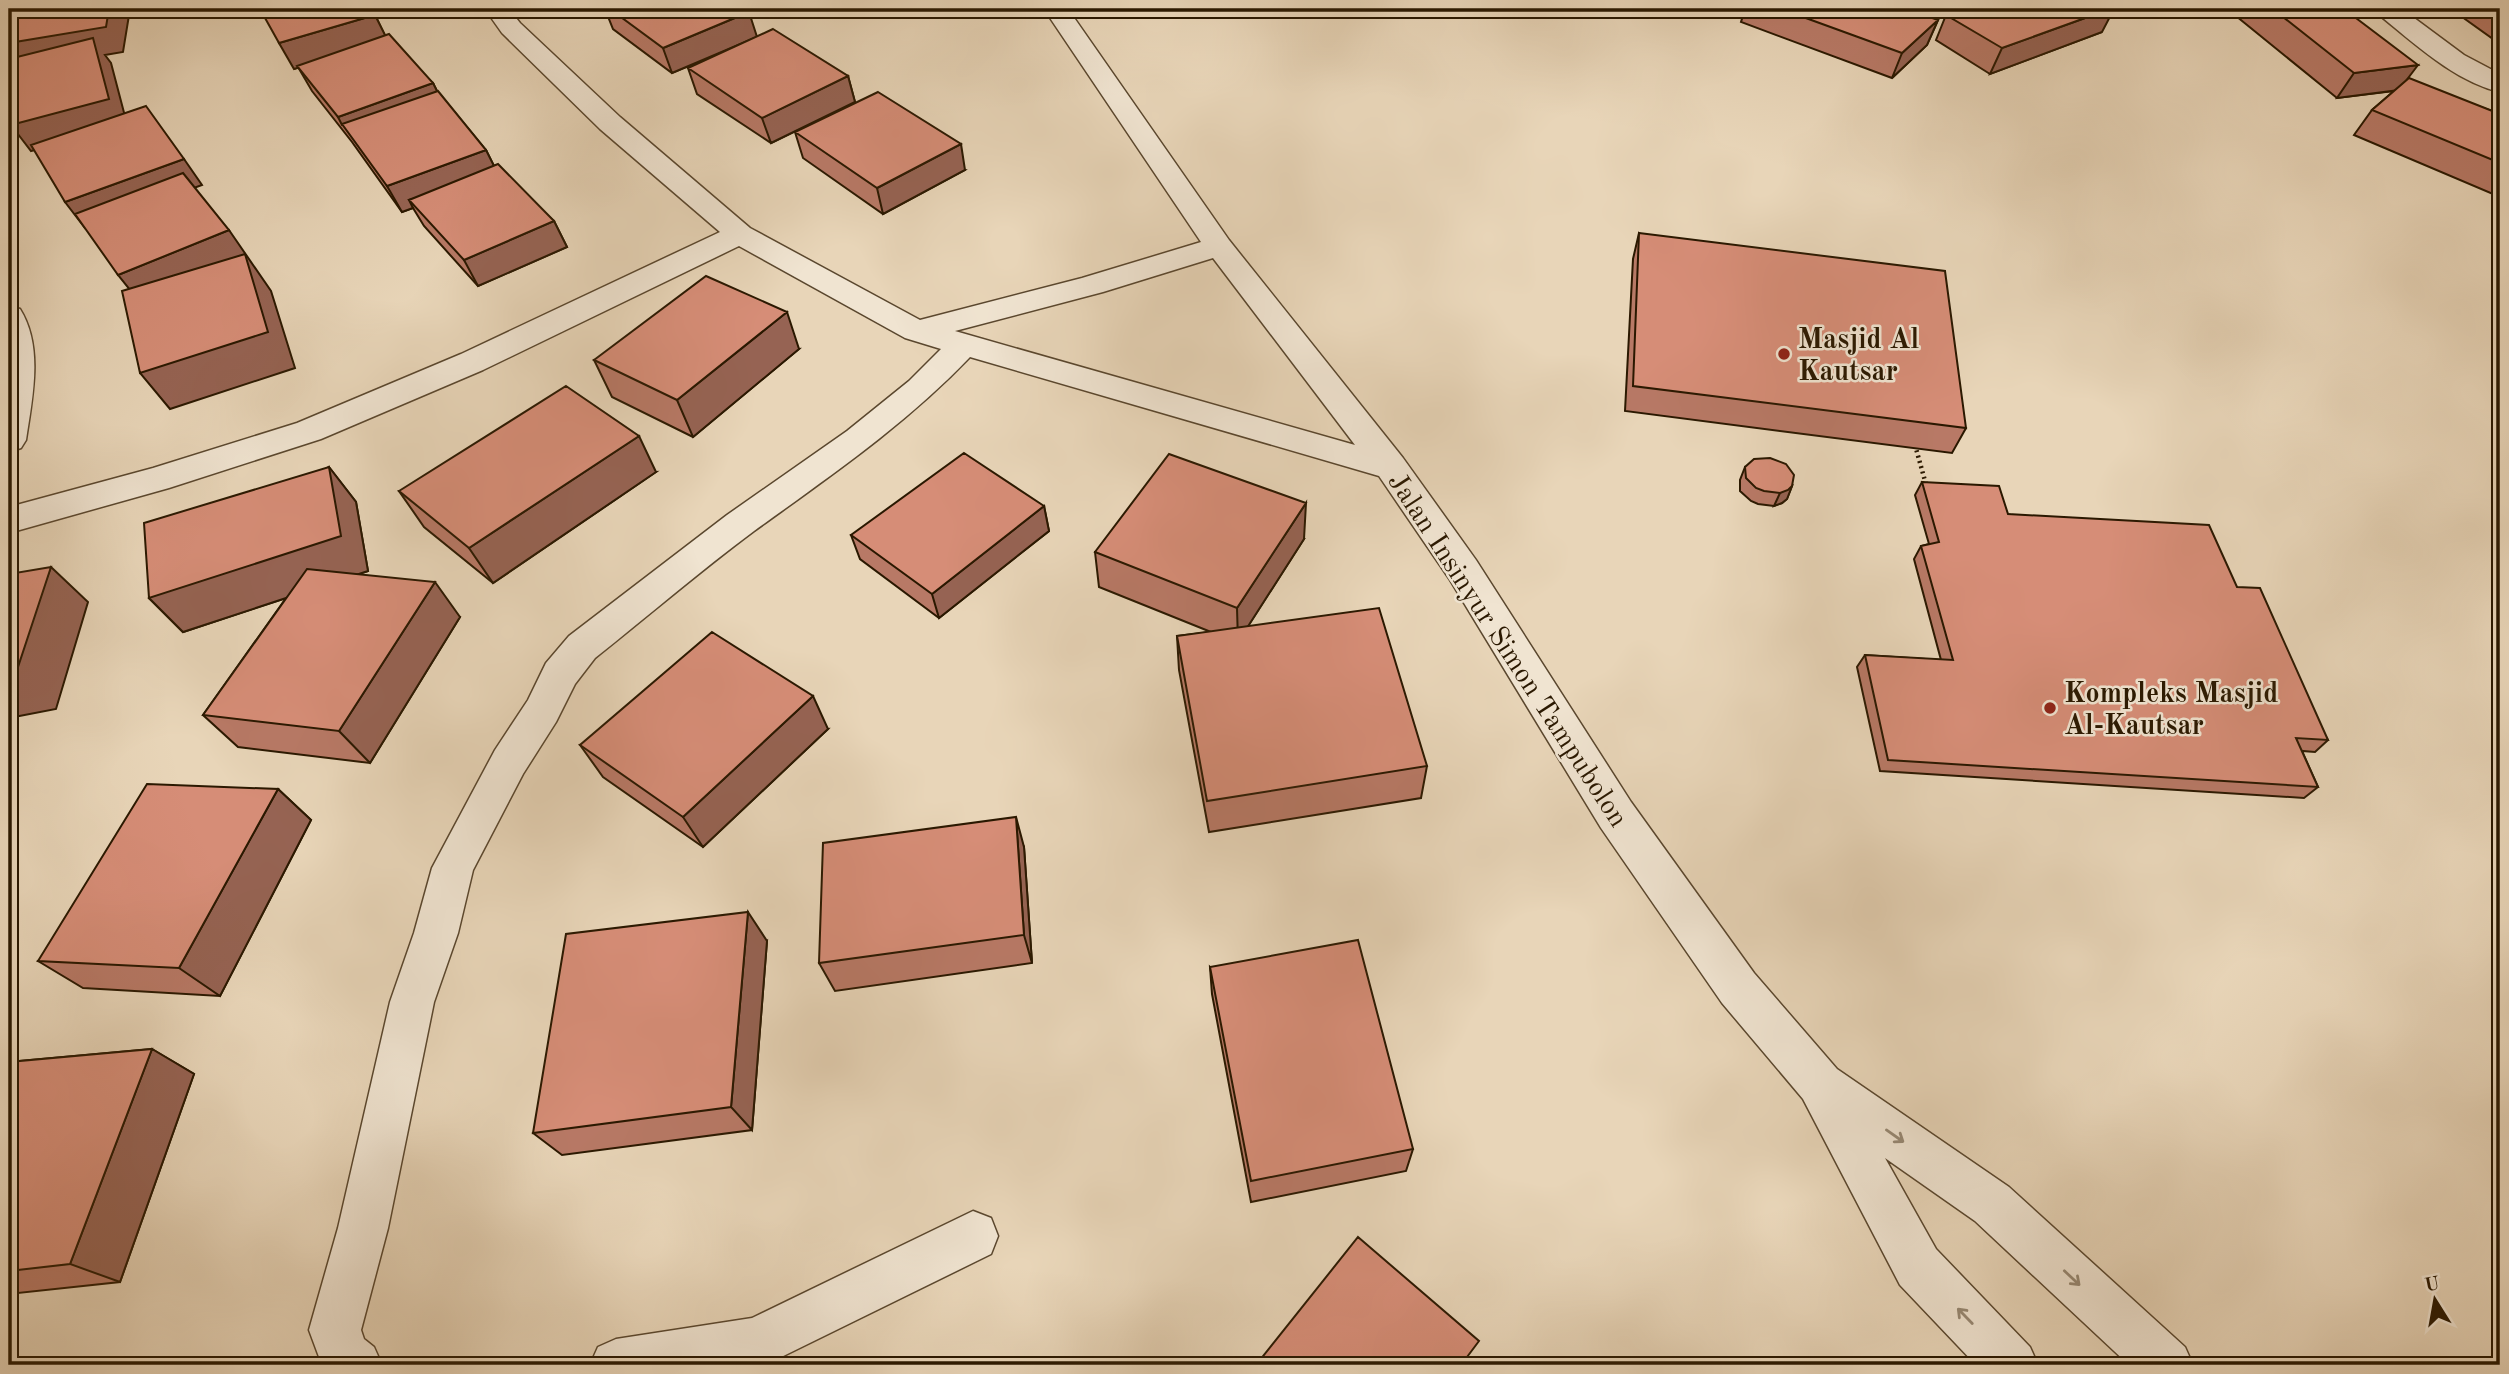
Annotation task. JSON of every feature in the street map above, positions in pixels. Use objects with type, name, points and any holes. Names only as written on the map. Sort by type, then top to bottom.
[{"type":"street","points":[[497,9],[511,28],[610,123],[740,234],[916,331],[1391,467]]},
{"type":"street","name":"Jalan Insinyur Simon Tampubolon","points":[[1056,9],[1219,246],[1391,467],[1463,569],[1616,815],[1738,988],[1819,1083]]},
{"type":"street","points":[[2387,9],[2476,75],[2500,84]]},
{"type":"street","points":[[9,520],[157,479],[309,431],[472,362],[740,234]]},
{"type":"street","points":[[916,331],[1092,285],[1219,246]]},
{"type":"street","points":[[9,316],[17,334],[15,402],[9,440]]},
{"type":"street","points":[[356,1365],[345,1357],[335,1330],[363,1228],[412,1002],[436,933],[453,869],[509,762],[542,711],[559,674],[582,647],[739,524],[859,439],[920,389],[963,345]]},
{"type":"street","points":[[1819,1083],[1918,1267],[2012,1365]]},
{"type":"street","points":[[1819,1083],[1992,1204],[2167,1365]]},
{"type":"street","points":[[616,1365],[756,1343],[973,1236]]},
{"type":"path","points":[[1912,435],[1928,494]]},
{"type":"building","points":[[9,9],[109,9],[106,27],[9,43]]},
{"type":"building","points":[[260,9],[370,9],[375,15],[279,43]]},
{"type":"building","points":[[610,9],[744,9],[749,12],[663,48]]},
{"type":"building","points":[[1781,9],[1907,9],[1938,20],[1902,53]]},
{"type":"building","points":[[1963,9],[2110,9],[2002,48],[1946,15]]},
{"type":"building","points":[[2273,9],[2344,9],[2418,65],[2354,73]]},
{"type":"building","points":[[773,29],[848,76],[762,118],[688,68]]},
{"type":"building","points":[[389,34],[433,83],[338,117],[297,66]]},
{"type":"building","points":[[93,38],[109,99],[11,125],[9,59]]},
{"type":"building","points":[[2409,78],[2500,114],[2500,163],[2372,110]]},
{"type":"building","points":[[438,91],[486,150],[387,186],[342,124]]},
{"type":"building","points":[[878,92],[961,144],[877,188],[795,132]]},
{"type":"building","points":[[146,106],[184,159],[65,202],[31,145]]},
{"type":"building","points":[[498,164],[554,221],[464,260],[409,200]]},
{"type":"building","points":[[183,173],[229,230],[118,275],[75,214]]},
{"type":"building","name":"Masjid Al Kautsar","points":[[1639,233],[1945,271],[1966,428],[1633,386]]},
{"type":"building","points":[[245,254],[268,332],[140,373],[122,291]]},
{"type":"building","points":[[706,276],[787,312],[677,400],[594,360]]},
{"type":"building","points":[[566,386],[639,436],[469,548],[399,491]]},
{"type":"building","points":[[964,453],[1044,506],[932,594],[851,535]]},
{"type":"building","points":[[1169,454],[1306,503],[1237,608],[1095,552]]},
{"type":"building","points":[[1770,458],[1786,464],[1794,475],[1792,486],[1788,490],[1780,493],[1764,491],[1756,488],[1746,478],[1745,467],[1754,459]]},
{"type":"building","points":[[329,467],[341,536],[149,598],[144,523]]},
{"type":"building","points":[[1922,482],[1999,486],[2008,514],[2209,525],[2237,587],[2260,588],[2328,740],[2296,738],[2318,787],[1888,760],[1865,655],[1953,660],[1921,546],[1939,542]]},
{"type":"building","points":[[51,567],[15,676],[9,677],[9,574]]},
{"type":"building","points":[[307,569],[435,582],[339,731],[203,715]]},
{"type":"building","points":[[1379,608],[1427,766],[1207,801],[1177,636]]},
{"type":"building","points":[[712,632],[813,696],[683,817],[580,745]]},
{"type":"building","points":[[147,784],[278,789],[179,968],[38,961]]},
{"type":"building","points":[[1016,817],[1024,935],[819,963],[823,843]]},
{"type":"building","points":[[748,912],[731,1107],[533,1133],[566,934]]},
{"type":"building","points":[[1358,940],[1413,1149],[1251,1181],[1210,967]]},
{"type":"building","points":[[152,1049],[70,1264],[9,1271],[9,1062]]},
{"type":"building","points":[[1358,1237],[1479,1341],[1461,1365],[1256,1365]]},
{"type":"place","name":"Masjid Al Kautsar","points":[[1784,354]]},
{"type":"place","name":"Kompleks Masjid Al-Kautsar","points":[[2050,708]]}]
